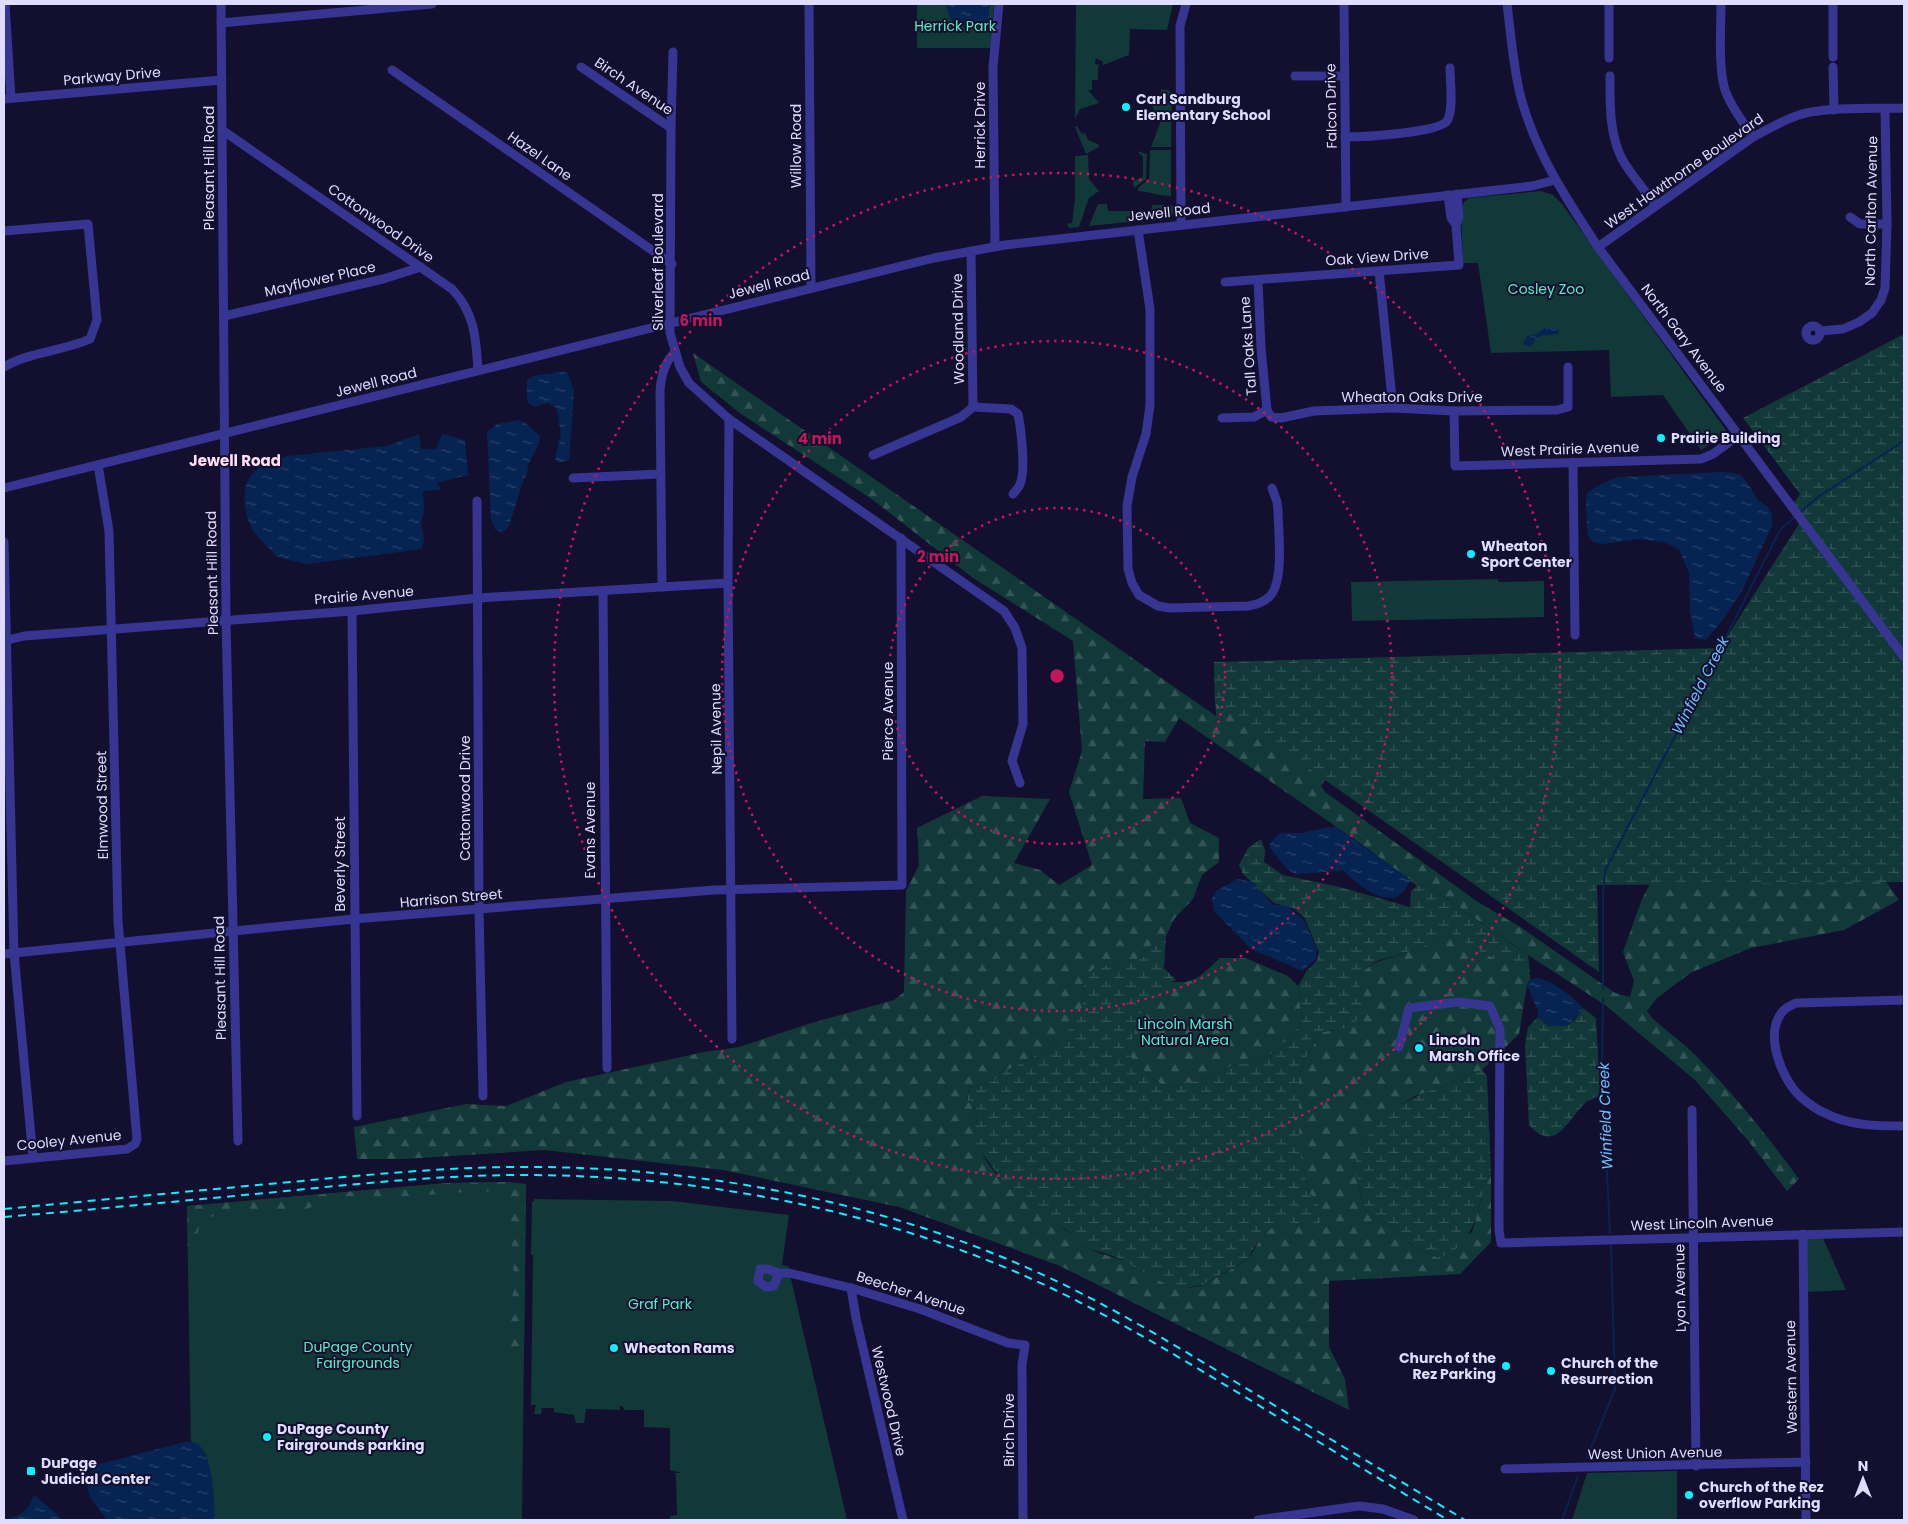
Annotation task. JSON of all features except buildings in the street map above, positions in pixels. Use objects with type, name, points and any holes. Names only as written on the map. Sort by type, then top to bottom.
[{"type":"street","points":[[5,4],[8,99]]},
{"type":"street","name":"Pleasant Hill Road","points":[[221,4],[226,433],[226,620],[238,1142]]},
{"type":"street","points":[[222,23],[432,4]]},
{"type":"street","name":"Willow Road","points":[[809,4],[811,288]]},
{"type":"street","name":"Herrick Drive","points":[[995,246],[993,67],[998,4]]},
{"type":"street","points":[[1181,225],[1180,26],[1186,4]]},
{"type":"street","name":"Falcon Drive","points":[[1344,4],[1346,207]]},
{"type":"street","name":"North Gary Avenue","points":[[1507,4],[1522,98],[1534,135],[1555,180],[1598,247],[1904,657]]},
{"type":"street","points":[[1609,4],[1609,58]]},
{"type":"street","points":[[1721,4],[1724,88],[1731,104],[1753,137]]},
{"type":"street","points":[[1833,4],[1834,110]]},
{"type":"street","name":"Silverleaf Boulevard","points":[[673,52],[670,333],[680,367],[689,383],[729,420],[1004,611],[1021,642],[1023,657],[1022,730],[1012,760],[1020,783]]},
{"type":"street","name":"Birch Avenue","points":[[581,67],[671,128]]},
{"type":"street","points":[[1345,137],[1422,130],[1442,126],[1448,119],[1450,111],[1450,68]]},
{"type":"street","name":"Hazel Lane","points":[[392,70],[672,264]]},
{"type":"street","points":[[1295,76],[1344,76]]},
{"type":"street","points":[[1610,76],[1611,120],[1618,148],[1623,160],[1656,206]]},
{"type":"street","name":"Parkway Drive","points":[[8,99],[222,80]]},
{"type":"street","name":"West Hawthorne Boulevard","points":[[1598,247],[1753,137],[1791,118],[1818,111],[1904,108]]},
{"type":"street","name":"North Carlton Avenue","points":[[1820,332],[1843,329],[1853,325],[1872,313],[1884,293],[1888,224],[1885,109]]},
{"type":"street","name":"Cottonwood Drive","points":[[222,130],[452,289],[460,297],[469,312],[475,332],[478,370]]},
{"type":"street","name":"Jewell Road","points":[[4,488],[928,259],[995,246],[1532,186],[1555,180]]},
{"type":"street","name":"Oak View Drive","points":[[1224,282],[1459,265],[1456,225],[1451,218],[1453,194]]},
{"type":"street","points":[[1850,217],[1860,224],[1888,224]]},
{"type":"street","points":[[4,231],[88,224],[96,320],[90,339],[76,345],[18,360],[4,367]]},
{"type":"street","points":[[1138,230],[1150,309],[1148,420],[1142,449],[1131,484],[1127,517],[1128,569],[1132,583],[1139,595],[1158,606],[1170,608],[1248,606],[1259,604],[1270,597],[1277,583],[1278,576],[1278,510],[1272,488]]},
{"type":"street","name":"Woodland Drive","points":[[971,251],[973,407]]},
{"type":"street","name":"Mayflower Place","points":[[224,316],[384,279],[421,267]]},
{"type":"street","points":[[1380,271],[1393,408]]},
{"type":"street","name":"Tall Oaks Lane","points":[[1258,280],[1261,348],[1267,410]]},
{"type":"street","points":[[662,587],[661,380],[670,357],[675,353]]},
{"type":"street","name":"Wheaton Oaks Drive","points":[[1267,410],[1271,417],[1281,418],[1314,411],[1393,408],[1454,411],[1564,409],[1568,407],[1568,367]]},
{"type":"street","points":[[874,454],[961,417],[973,407],[1012,408],[1018,414],[1021,426],[1022,474],[1020,484],[1013,494]]},
{"type":"street","points":[[1222,418],[1254,417],[1267,410]]},
{"type":"street","name":"West Prairie Avenue","points":[[1454,411],[1455,466],[1701,459],[1713,454],[1739,435]]},
{"type":"street","name":"Nepil Avenue","points":[[729,420],[728,583],[732,1039]]},
{"type":"street","points":[[1573,462],[1575,635]]},
{"type":"street","name":"Elmwood Street","points":[[98,465],[110,531],[120,942],[137,1132],[135,1144]]},
{"type":"street","points":[[573,478],[660,474]]},
{"type":"street","name":"Cottonwood Drive","points":[[477,501],[483,1096]]},
{"type":"street","name":"Pierce Avenue","points":[[901,538],[902,885]]},
{"type":"street","points":[[4,542],[14,953],[33,1158]]},
{"type":"street","name":"Prairie Avenue","points":[[5,641],[24,636],[352,611],[478,598],[728,583]]},
{"type":"street","name":"Evans Avenue","points":[[603,590],[604,899],[607,1068]]},
{"type":"street","name":"Beverly Street","points":[[352,611],[357,1116]]},
{"type":"street","name":"Harrison Street","points":[[4,954],[354,919],[732,889],[902,885]]},
{"type":"street","points":[[1904,1000],[1796,1003],[1783,1010],[1777,1021],[1775,1034],[1776,1051],[1784,1072],[1801,1098],[1835,1118],[1859,1124],[1904,1126]]},
{"type":"street","name":"West Lincoln Avenue","points":[[1399,1048],[1409,1008],[1458,1002],[1490,1006],[1500,1029],[1499,1230],[1501,1243],[1904,1232]]},
{"type":"street","name":"Lyon Avenue","points":[[1692,1110],[1696,1466]]},
{"type":"street","name":"Cooley Avenue","points":[[4,1161],[121,1150],[135,1144]]},
{"type":"street","name":"Western Avenue","points":[[1803,1234],[1806,1520]]},
{"type":"street","name":"Beecher Avenue","points":[[779,1274],[789,1273],[851,1288],[920,1309],[1008,1342],[1022,1344]]},
{"type":"street","name":"Westwood Drive","points":[[851,1288],[856,1318],[903,1520]]},
{"type":"street","name":"Birch Drive","points":[[1022,1344],[1025,1345],[1022,1365],[1023,1520]]},
{"type":"street","name":"West Union Avenue","points":[[1505,1469],[1806,1462]]},
{"type":"street","points":[[1258,1520],[1291,1518],[1359,1506],[1382,1508],[1414,1520]]},
{"type":"green space","name":"Herrick Park","points":[[917,4],[994,4],[991,48],[917,48]]},
{"type":"green space","points":[[1076,4],[1173,4],[1167,30],[1130,29],[1129,55],[1103,65],[1103,62],[1096,58],[1095,64],[1101,65],[1098,66],[1098,80],[1092,80],[1092,90],[1088,90],[1099,103],[1080,109],[1075,119]]},
{"type":"green space","points":[[1161,89],[1172,93],[1171,147],[1151,147],[1160,123],[1148,97],[1160,97]]},
{"type":"green space","points":[[1077,126],[1082,134],[1085,133],[1088,140],[1098,144],[1099,147],[1086,154],[1075,127]]},
{"type":"green space","points":[[1150,150],[1171,150],[1171,196],[1138,191],[1138,188],[1149,179]]},
{"type":"green space","points":[[1137,151],[1147,154],[1146,179],[1134,188],[1133,181],[1143,177],[1143,157]]},
{"type":"green space","points":[[1088,155],[1089,179],[1099,191],[1089,198],[1079,227],[1069,228],[1067,224],[1072,223],[1075,199],[1075,156]]},
{"type":"green space","name":"Cosley Zoo","points":[[1541,191],[1553,195],[1562,204],[1728,433],[1701,450],[1663,395],[1611,397],[1609,350],[1491,353],[1478,263],[1463,263],[1461,210],[1464,202],[1469,198]]},
{"type":"green space","points":[[1098,204],[1107,204],[1108,211],[1151,211],[1152,205],[1172,205],[1175,209],[1172,216],[1167,218],[1089,226]]},
{"type":"green space","points":[[1904,334],[1904,882],[1597,885],[1599,972],[1215,703],[1214,662],[1720,648],[1802,519],[1792,506],[1800,494],[1743,418]]},
{"type":"green space","points":[[693,353],[1216,716],[1214,662],[1330,772],[1321,786],[1325,792],[1478,902],[1522,928],[1615,993],[1630,997],[1634,981],[1623,952],[1642,899],[1654,876],[1880,873],[1899,900],[1844,930],[1751,948],[1692,972],[1657,998],[1647,1011],[1653,1019],[1694,1054],[1726,1087],[1799,1179],[1787,1191],[1746,1138],[1695,1080],[1605,1005],[1426,885],[1417,886],[1367,848],[1179,718],[1165,742],[1145,741],[1143,799],[1181,798],[1190,823],[1219,838],[1219,862],[1202,875],[1193,899],[1174,919],[1166,936],[1150,946],[1146,956],[1117,966],[1108,965],[1084,981],[1082,1008],[1071,1027],[1055,1045],[1004,1072],[995,1080],[969,1088],[967,1099],[977,1119],[974,1133],[981,1151],[1000,1178],[1086,1247],[1129,1263],[1173,1286],[1192,1287],[1202,1285],[1248,1259],[1263,1235],[1272,1228],[1288,1222],[1306,1227],[1321,1216],[1318,1202],[1309,1193],[1299,1149],[1299,1077],[1303,1061],[1322,1032],[1334,1030],[1363,993],[1358,983],[1362,972],[1374,963],[1417,949],[1451,933],[1498,959],[1518,963],[1529,962],[1530,979],[1527,985],[1519,1034],[1482,1070],[1457,1078],[1452,1084],[1415,1096],[1401,1105],[1361,1144],[1357,1180],[1364,1207],[1369,1213],[1382,1220],[1415,1248],[1433,1256],[1472,1232],[1481,1200],[1483,1183],[1491,1175],[1491,1242],[1460,1274],[1329,1281],[1329,1347],[1345,1379],[1349,1410],[1060,1266],[899,1207],[723,1170],[544,1150],[404,1159],[357,1159],[354,1127],[466,1104],[506,1106],[566,1082],[704,1052],[739,1047],[808,1024],[894,1000],[904,992],[906,891],[919,865],[917,828],[982,796],[1050,799],[1014,863],[1040,870],[1059,885],[1092,865],[1069,792],[1082,751],[1073,641],[973,578],[873,500],[741,414],[701,382]]},
{"type":"green space","points":[[1498,579],[1498,582],[1544,581],[1544,617],[1352,621],[1351,582]]},
{"type":"green space","points":[[1261,839],[1265,850],[1264,862],[1283,875],[1340,887],[1410,907],[1411,891],[1417,886],[1426,885],[1528,955],[1529,962],[1518,963],[1498,959],[1451,933],[1417,949],[1374,962],[1362,972],[1358,983],[1363,993],[1365,1012],[1350,1027],[1322,1032],[1303,1061],[1299,1077],[1299,1149],[1309,1193],[1318,1202],[1321,1216],[1319,1225],[1306,1227],[1288,1222],[1270,1229],[1257,1243],[1247,1260],[1202,1285],[1180,1289],[1162,1282],[1116,1257],[1090,1249],[1077,1241],[1067,1230],[1028,1204],[1003,1182],[978,1147],[972,1142],[977,1120],[967,1099],[969,1088],[995,1080],[1004,1072],[1055,1045],[1071,1027],[1082,1008],[1084,981],[1094,968],[1108,965],[1117,966],[1146,956],[1150,946],[1166,936],[1164,968],[1176,980],[1155,993],[1143,1010],[1128,1052],[1133,1062],[1161,1084],[1173,1087],[1212,1076],[1235,1064],[1243,1064],[1261,1059],[1274,1052],[1296,1031],[1302,1019],[1298,986],[1306,972],[1317,960],[1319,952],[1304,917],[1293,908],[1274,903],[1243,874],[1239,865],[1248,848]]},
{"type":"green space","name":"Lincoln Marsh Natural Area","points":[[1220,958],[1245,958],[1288,976],[1298,986],[1302,1019],[1296,1031],[1274,1052],[1261,1059],[1243,1064],[1235,1064],[1212,1076],[1173,1087],[1161,1084],[1133,1062],[1128,1052],[1145,1004],[1158,988],[1170,982],[1185,982],[1195,979]]},
{"type":"green space","points":[[1583,1008],[1596,1018],[1600,1089],[1598,1096],[1585,1103],[1560,1132],[1553,1136],[1546,1136],[1538,1133],[1529,1125],[1525,1045],[1528,1027],[1538,1017],[1548,1026],[1574,1021]]},
{"type":"green space","points":[[1482,1070],[1487,1076],[1491,1175],[1485,1183],[1479,1209],[1468,1236],[1447,1255],[1437,1258],[1415,1248],[1382,1220],[1369,1213],[1364,1207],[1355,1170],[1357,1150],[1383,1116],[1395,1105],[1401,1105],[1423,1093],[1452,1084],[1457,1078]]},
{"type":"green space","name":"DuPage County Fairgrounds","points":[[508,1182],[526,1184],[522,1520],[195,1520],[191,1451],[187,1206],[447,1183]]},
{"type":"green space","points":[[508,1182],[526,1184],[524,1352],[508,1350],[514,1277],[508,1192],[478,1191],[323,1203],[306,1209],[278,1212],[252,1211],[201,1218],[195,1246],[188,1254],[187,1206],[447,1183]]},
{"type":"green space","name":"Graf Park","points":[[534,1199],[672,1201],[789,1215],[782,1265],[788,1266],[847,1520],[670,1520],[670,1516],[677,1515],[675,1473],[682,1473],[670,1470],[670,1428],[644,1427],[644,1410],[625,1410],[622,1406],[620,1406],[620,1410],[586,1409],[584,1423],[576,1423],[574,1415],[554,1412],[554,1408],[542,1408],[541,1414],[534,1414],[536,1405],[531,1405],[533,1255],[531,1255],[532,1202]]},
{"type":"green space","points":[[1806,1236],[1822,1236],[1846,1290],[1807,1292]]},
{"type":"green space","points":[[1677,1471],[1677,1520],[1572,1520],[1587,1473]]},
{"type":"water","points":[[946,4],[990,4],[988,23],[974,27],[958,25],[950,17]]},
{"type":"water","points":[[1546,327],[1559,330],[1558,334],[1540,336],[1531,347],[1523,344],[1527,336],[1536,334]]},
{"type":"water","points":[[567,371],[574,391],[569,460],[558,463],[555,458],[561,435],[557,409],[548,403],[534,407],[527,401],[527,380],[533,376]]},
{"type":"water","points":[[519,420],[540,436],[539,443],[528,465],[527,474],[509,526],[502,533],[495,529],[491,519],[487,432],[497,424]]},
{"type":"water","points":[[442,434],[465,440],[468,475],[437,483],[441,490],[423,491],[424,513],[421,523],[424,539],[422,549],[307,564],[277,557],[253,531],[245,506],[246,485],[250,477],[264,465],[287,456],[387,446],[419,435],[421,449],[436,449]]},
{"type":"water","points":[[1722,472],[1739,474],[1747,482],[1758,500],[1768,507],[1772,515],[1772,526],[1742,591],[1706,640],[1695,638],[1690,612],[1689,573],[1679,549],[1664,542],[1639,539],[1602,544],[1593,542],[1588,536],[1586,499],[1588,492],[1603,483],[1619,477]]},
{"type":"water","points":[[1336,827],[1411,880],[1405,890],[1395,898],[1379,896],[1360,885],[1342,870],[1295,874],[1285,866],[1270,848],[1270,843],[1280,833],[1301,833]]},
{"type":"water","points":[[1237,879],[1253,882],[1273,905],[1286,905],[1304,920],[1317,949],[1316,959],[1302,971],[1251,949],[1214,911],[1212,898],[1216,891]]},
{"type":"water","points":[[1539,978],[1563,990],[1583,1008],[1568,1026],[1548,1026],[1538,1017],[1538,1011],[1527,985],[1530,979]]},
{"type":"water","points":[[189,1441],[199,1445],[207,1459],[212,1480],[215,1520],[107,1520],[89,1494],[88,1481],[95,1465]]},
{"type":"water","points":[[34,1495],[62,1520],[4,1520],[22,1513]]},
{"type":"waterway","name":"Winfield Creek","points":[[1799,513],[1818,497],[1904,441]]},
{"type":"waterway","name":"Winfield Creek","points":[[1603,989],[1603,895],[1605,871],[1780,530],[1796,516]]},
{"type":"waterway","name":"Winfield Creek","points":[[1603,999],[1602,1072],[1610,1233]]},
{"type":"waterway","name":"Winfield Creek","points":[[1587,1458],[1615,1389],[1611,1245]]},
{"type":"waterway","name":"Winfield Creek","points":[[1562,1520],[1578,1476]]},
{"type":"railway","points":[[4,1209],[377,1174],[493,1167],[585,1168],[649,1172],[776,1190],[902,1221],[1021,1265],[1078,1291],[1159,1336],[1465,1520]]},
{"type":"railway","points":[[4,1217],[375,1182],[493,1175],[586,1176],[649,1181],[712,1188],[836,1212],[897,1229],[957,1249],[1016,1272],[1072,1298],[1179,1358],[1448,1520]]},
{"type":"place","name":"Carl Sandburg Elementary School","points":[[1126,107]]},
{"type":"place","name":"Prairie Building","points":[[1661,438]]},
{"type":"place","name":"Wheaton Sport Center","points":[[1471,554]]},
{"type":"place","name":"Lincoln Marsh Office","points":[[1419,1048]]},
{"type":"place","name":"Wheaton Rams","points":[[614,1348]]},
{"type":"place","name":"Church of the Rez Parking","points":[[1506,1366]]},
{"type":"place","name":"Church of the Resurrection","points":[[1551,1371]]},
{"type":"place","name":"DuPage County Fairgrounds parking","points":[[267,1437]]},
{"type":"place","name":"DuPage Judicial Center","points":[[31,1471]]},
{"type":"place","name":"Church of the Rez overflow Parking","points":[[1689,1495]]},
{"type":"district","name":"Jewell Road","points":[[235,460]]}]
